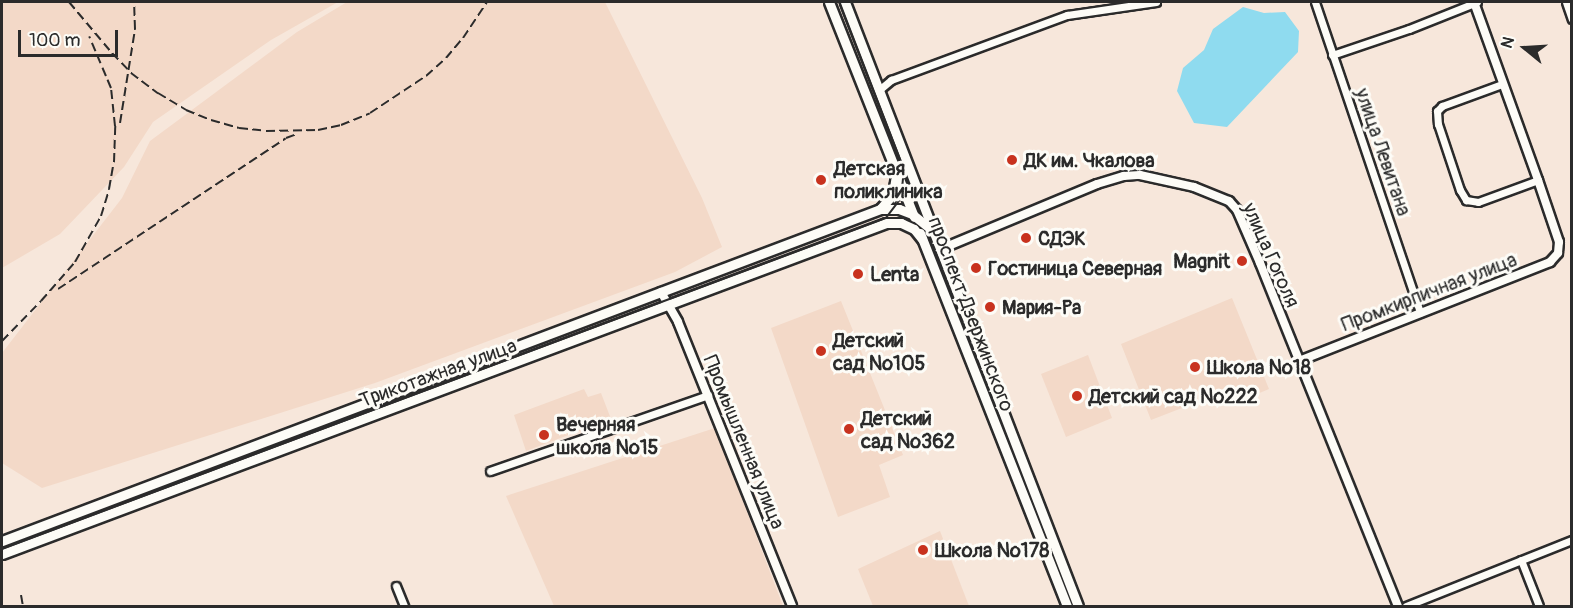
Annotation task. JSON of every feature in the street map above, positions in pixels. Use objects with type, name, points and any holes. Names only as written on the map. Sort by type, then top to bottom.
[{"type":"main road","name":"проспект Дзержинского","points":[[830,2],[1067,606]]},
{"type":"main road","name":"проспект Дзержинского","points":[[845,2],[1078,606]]},
{"type":"main road","points":[[886,223],[899,209],[905,196],[909,186],[909,166]]},
{"type":"main road","points":[[880,209],[893,194],[896,174]]},
{"type":"main road","points":[[880,209],[899,209],[912,214],[934,232]]},
{"type":"main road","name":"Трикотажная улица","points":[[2,541],[880,209]]},
{"type":"main road","points":[[886,223],[908,226],[922,238]]},
{"type":"main road","name":"Трикотажная улица","points":[[2,554],[886,223]]},
{"type":"street","points":[[879,90],[891,80],[1067,15],[1155,2]]},
{"type":"street","name":"улица Левитана","points":[[1315,2],[1420,313]]},
{"type":"street","points":[[1332,55],[1409,30],[1475,2],[1502,84],[1538,180],[1478,202],[1467,200],[1460,190],[1438,124],[1437,111],[1442,106],[1502,84]]},
{"type":"street","points":[[1566,2],[1572,19]]},
{"type":"street","name":"улица Гоголя","points":[[941,249],[1097,184],[1124,176],[1140,175],[1194,187],[1228,201],[1237,210],[1398,606]]},
{"type":"street","name":"Промкирпичная улица","points":[[1299,361],[1550,262],[1558,253],[1559,242],[1538,180]]},
{"type":"street","name":"Промышленная улица","points":[[661,292],[670,305],[708,395],[792,606]]},
{"type":"street","points":[[490,471],[708,395]]},
{"type":"street","points":[[1406,606],[1572,540]]},
{"type":"street","points":[[1521,561],[1539,606]]},
{"type":"street","points":[[396,586],[404,606]]},
{"type":"shaded area","points":[[2,2],[338,2],[271,40],[153,122],[124,167],[60,234],[2,268]]},
{"type":"shaded area","points":[[347,2],[605,2],[702,198],[722,247],[675,272],[375,383],[42,488],[2,463],[2,353],[122,198],[150,141],[297,32]]},
{"type":"shaded area","name":"Школа №18","points":[[1232,298],[1269,389],[1231,405],[1218,394],[1151,420],[1121,344]]},
{"type":"shaded area","points":[[841,301],[903,455],[879,465],[890,497],[838,517],[771,328]]},
{"type":"shaded area","name":"Детский сад №222","points":[[1088,355],[1112,418],[1066,437],[1041,374]]},
{"type":"shaded area","name":"Вечерняя школа №15","points":[[584,389],[588,397],[601,393],[611,419],[526,451],[514,415]]},
{"type":"shaded area","points":[[715,428],[783,606],[554,606],[506,496]]},
{"type":"shaded area","name":"Школа №178","points":[[940,531],[969,606],[873,606],[858,569]]},
{"type":"water","points":[[1243,7],[1264,13],[1285,12],[1299,31],[1298,52],[1227,127],[1194,123],[1177,91],[1183,68],[1204,50],[1213,29]]},
{"type":"tram line","points":[[2,549],[886,218],[901,198],[904,170],[839,2]]},
{"type":"railway","points":[[69,2],[131,73],[158,93],[186,110],[211,120],[239,128],[266,131],[318,130],[341,125],[370,113],[426,76],[446,58],[463,38],[487,2]]},
{"type":"railway","points":[[120,123],[135,29],[134,2]]},
{"type":"railway","points":[[2,341],[75,262],[101,216],[109,189],[114,162],[115,126],[111,88],[89,36]]},
{"type":"railway","points":[[58,289],[286,138],[297,134]]},
{"type":"railway","points":[[21,595],[23,606]]},
{"type":"place","name":"ДК им. Чкалова","points":[[1012,160]]},
{"type":"place","name":"Детская поликлиника","points":[[821,180]]},
{"type":"place","name":"СДЭК","points":[[1026,238]]},
{"type":"place","name":"Magnit","points":[[1242,261]]},
{"type":"place","name":"Гостиница Северная","points":[[976,268]]},
{"type":"place","name":"Lenta","points":[[858,274]]},
{"type":"place","name":"Мария-Ра","points":[[990,307]]},
{"type":"place","name":"Детский сад №105","points":[[821,351]]},
{"type":"place","name":"Школа №18","points":[[1195,367]]},
{"type":"place","name":"Детский сад №222","points":[[1077,396]]},
{"type":"place","name":"Детский сад №362","points":[[849,429]]},
{"type":"place","name":"Вечерняя школа №15","points":[[544,435]]},
{"type":"place","name":"Школа №178","points":[[923,550]]}]
